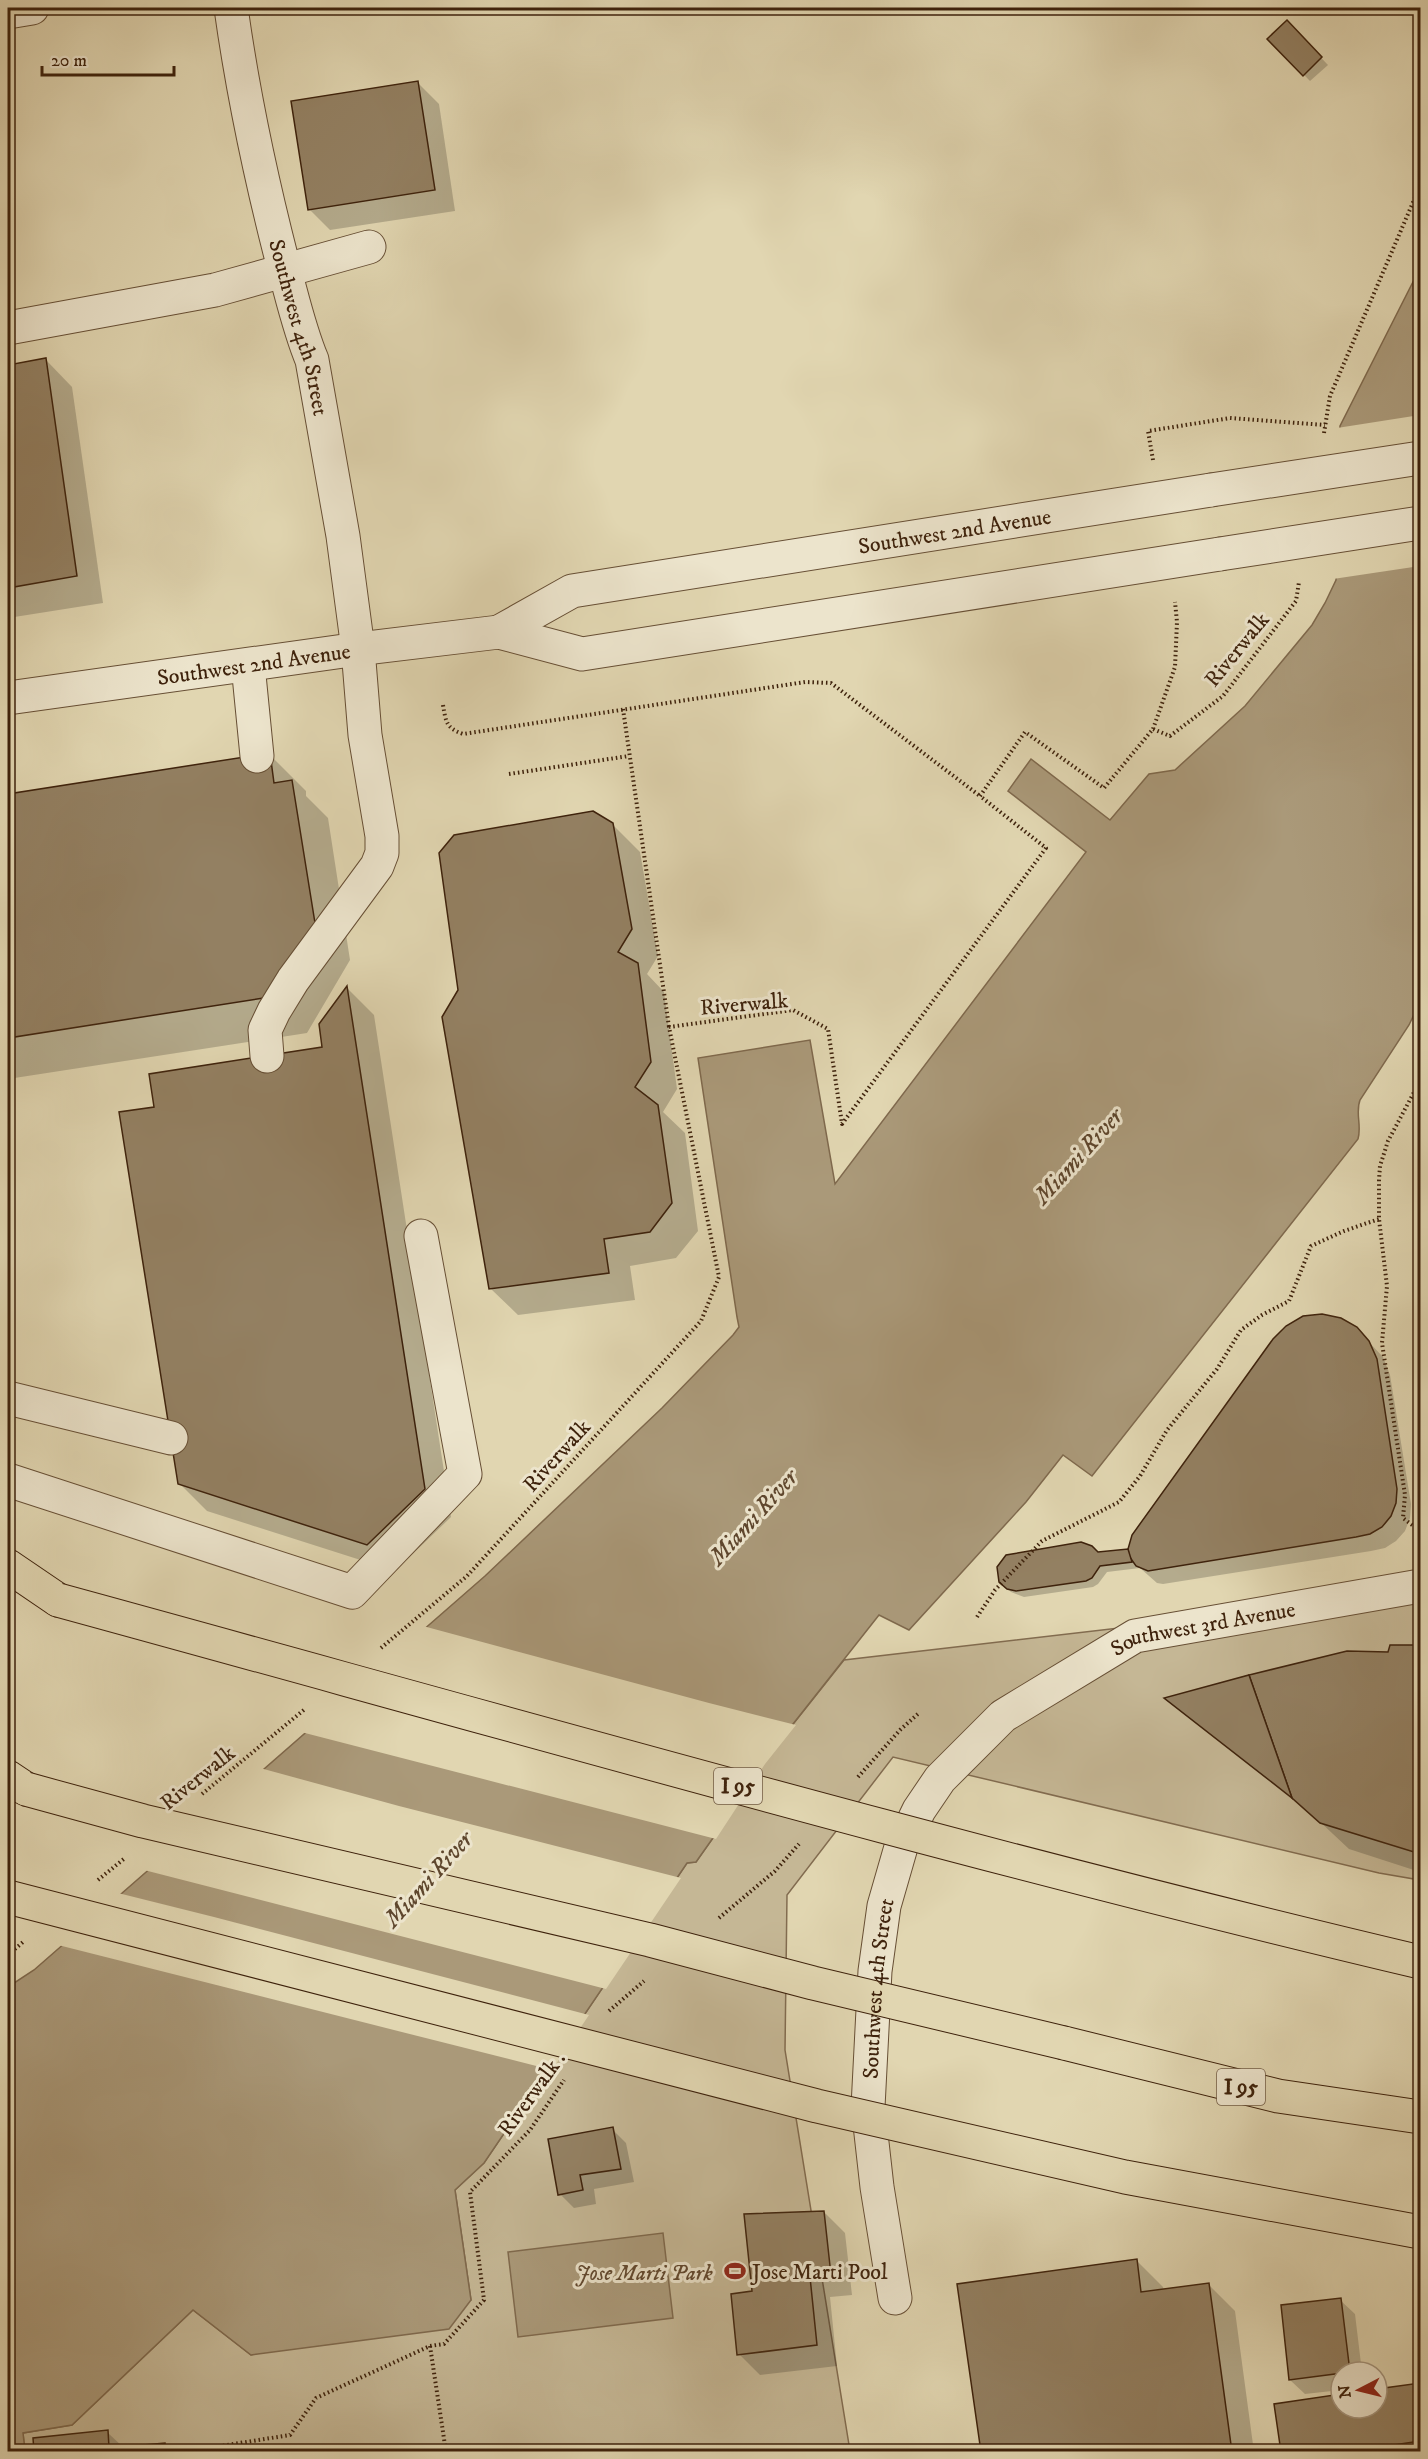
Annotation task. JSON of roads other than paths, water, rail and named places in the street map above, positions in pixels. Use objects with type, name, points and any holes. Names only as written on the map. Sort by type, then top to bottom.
[{"type":"highway","points":[[8,1566],[58,1600]]},
{"type":"highway","name":"I 95","points":[[8,1589],[58,1600],[960,1846],[1249,1922],[1420,1962]]},
{"type":"highway","name":"I 95","points":[[14,1784],[143,1821],[639,1937],[813,1983],[1278,2096],[1420,2117]]},
{"type":"highway","points":[[8,1897],[817,2106],[1125,2177],[1420,2232]]},
{"type":"street","points":[[8,12],[32,8]]},
{"type":"street","name":"Southwest 4th Street","points":[[231,8],[241,81],[285,270],[303,340],[312,360],[343,536],[358,649],[365,735],[382,836],[382,853],[378,866],[293,980],[274,1011],[265,1030],[267,1056]]},
{"type":"street","points":[[8,328],[215,290],[369,247]]},
{"type":"street","name":"Southwest 2nd Avenue","points":[[499,632],[572,591],[1420,458]]},
{"type":"street","name":"Southwest 2nd Avenue","points":[[8,698],[358,649],[499,632],[582,654],[928,598],[1420,523]]},
{"type":"street","points":[[248,664],[257,756]]},
{"type":"street","points":[[8,1480],[352,1592],[465,1474],[422,1236]]},
{"type":"street","points":[[8,1398],[171,1438]]},
{"type":"street","name":"Southwest 3rd Avenue","points":[[1003,1716],[1135,1636],[1420,1586]]},
{"type":"street","name":"Southwest 4th Street","points":[[895,2298],[868,2107],[875,1971],[884,1906],[901,1847],[919,1810],[940,1779],[1003,1716]]},
{"type":"water","name":"Miami River","points":[[1420,268],[1420,1002],[1409,1025],[1360,1100],[1358,1139],[1092,1476],[1063,1455],[1026,1502],[909,1630],[879,1615],[763,1762],[696,1862],[687,1863],[484,2163],[455,2190],[471,2300],[449,2329],[251,2355],[193,2310],[72,2425],[23,2433],[25,2451],[8,2452],[8,1987],[34,1970],[485,1576],[662,1408],[733,1335],[739,1327],[698,1058],[810,1040],[835,1184],[1086,852],[1008,791],[1031,759],[1110,820],[1149,774],[1175,770],[1245,706],[1312,625],[1336,580],[1340,426]]},
{"type":"water","points":[[663,2233],[673,2318],[518,2337],[508,2252]]},
{"type":"place","name":"Jose Marti Pool","points":[[735,2271]]},
{"type":"park label","name":"Jose Marti Park","points":[[644,2272]]}]
